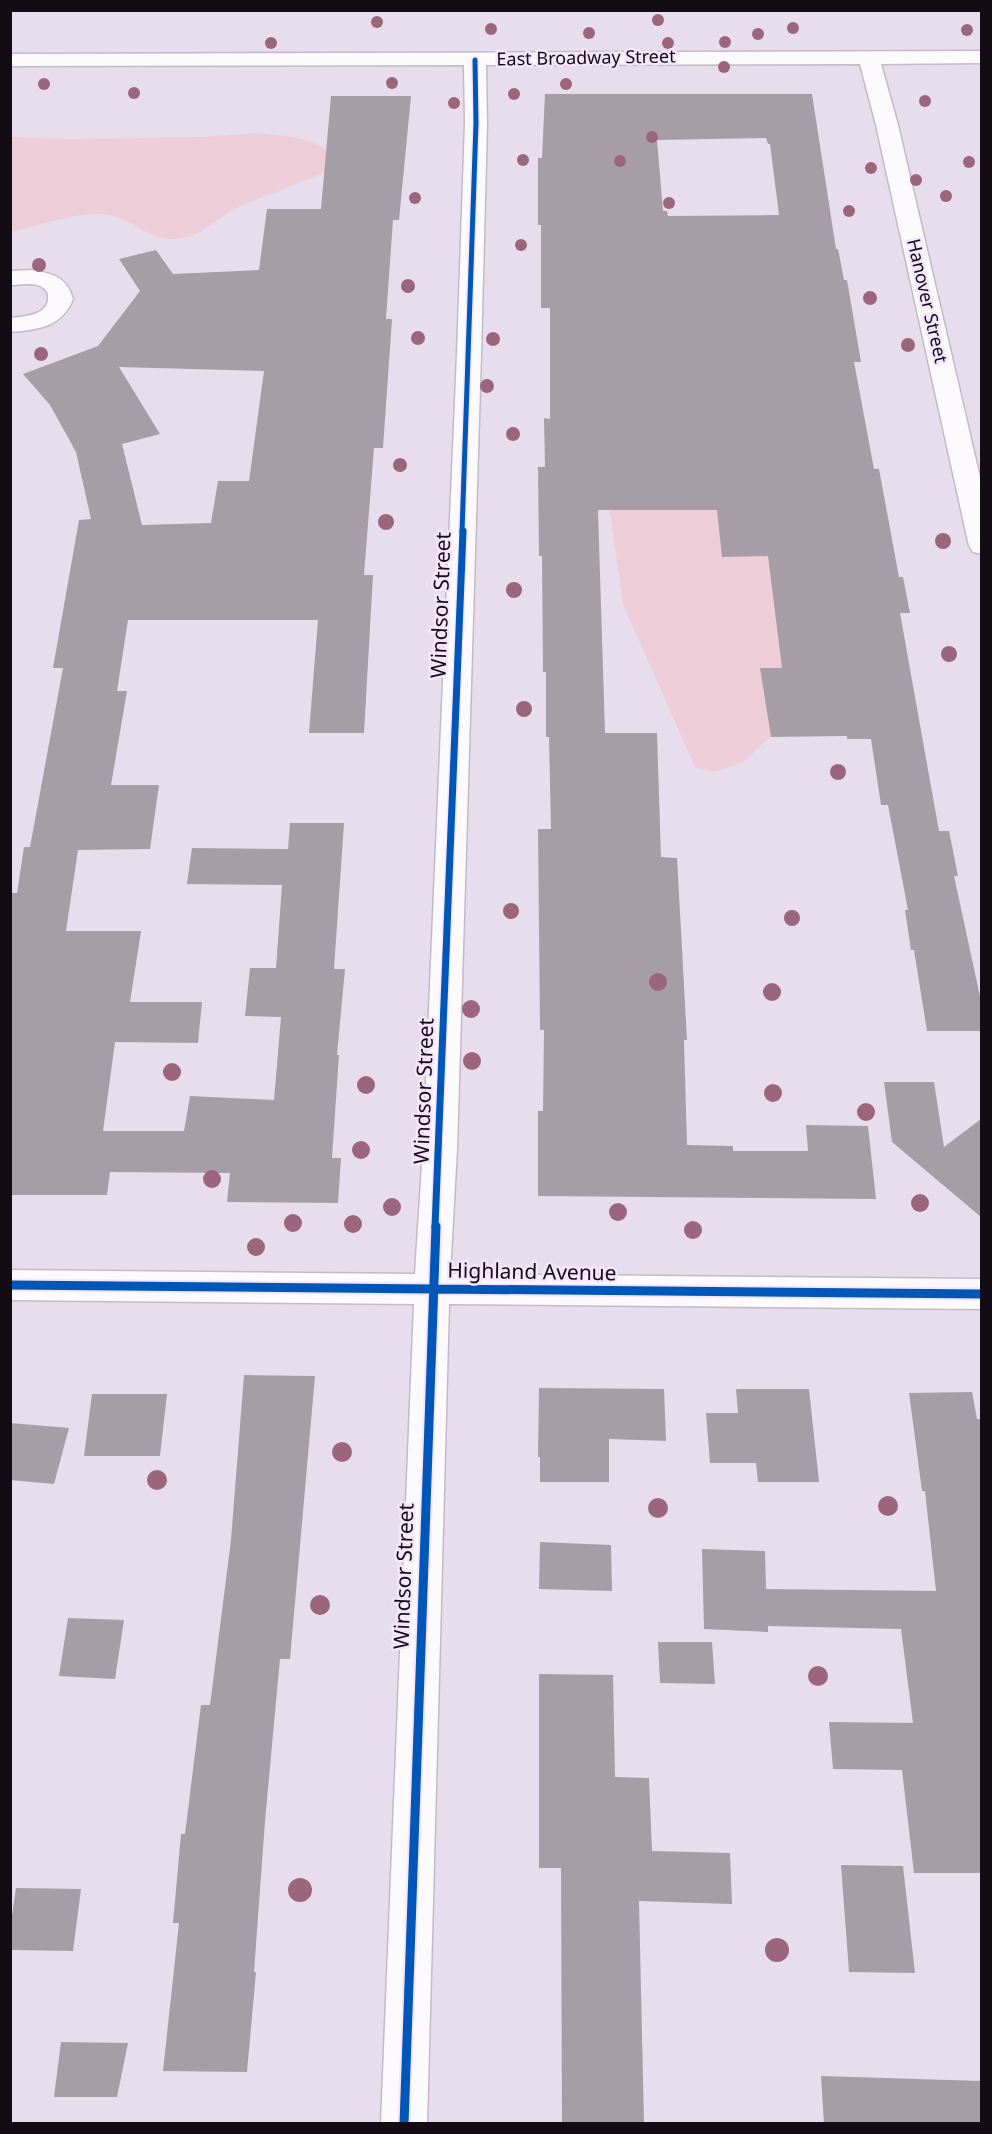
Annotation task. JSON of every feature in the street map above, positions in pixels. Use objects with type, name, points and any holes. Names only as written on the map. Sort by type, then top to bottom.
[{"type":"street","name":"East Broadway Street","points":[[10,60],[981,57]]},
{"type":"street","name":"Hanover Street","points":[[868,58],[887,125],[981,546]]},
{"type":"street","name":"Windsor Street","points":[[404,2124],[432,1287],[441,1129],[469,374],[476,123],[474,60]]},
{"type":"street","points":[[10,278],[46,279],[56,284],[62,291],[63,299],[60,306],[42,320],[10,325]]},
{"type":"street","name":"Highland Avenue","points":[[10,1285],[204,1288],[432,1287],[614,1292],[981,1294]]},
{"type":"shaded area","points":[[255,133],[302,139],[323,148],[343,164],[237,208],[201,231],[184,238],[158,237],[114,216],[103,214],[76,216],[11,232],[10,137],[70,139],[202,137]]},
{"type":"shaded area","points":[[605,478],[762,478],[801,709],[743,762],[714,772],[695,767],[623,604]]},
{"type":"building","points":[[545,94],[812,94],[836,249],[838,249],[844,280],[847,280],[861,362],[854,362],[874,469],[879,469],[899,577],[903,577],[910,613],[900,613],[939,831],[949,831],[958,876],[954,876],[981,1001],[981,1031],[927,1031],[914,950],[911,950],[905,910],[908,910],[888,805],[881,805],[871,739],[847,739],[847,736],[771,737],[760,668],[782,668],[768,556],[722,557],[717,510],[598,510],[605,733],[657,733],[661,857],[677,858],[687,1040],[684,1040],[687,1145],[733,1146],[733,1151],[808,1151],[806,1125],[868,1126],[876,1199],[538,1196],[538,1111],[543,1111],[544,1030],[540,1030],[538,829],[551,829],[549,737],[546,737],[546,672],[543,672],[542,556],[539,556],[538,467],[545,467],[544,418],[550,419],[550,308],[541,308],[541,225],[538,225],[538,158],[542,158]],"holes":[[[766,138],[770,144],[779,215],[668,216],[667,211],[663,211],[657,140]]]},
{"type":"building","points":[[331,96],[411,96],[399,220],[393,220],[386,319],[392,319],[383,448],[374,448],[364,575],[373,575],[364,733],[309,733],[318,620],[128,620],[117,691],[127,691],[111,785],[159,785],[150,849],[78,850],[66,931],[141,931],[130,1002],[202,1002],[198,1043],[115,1042],[103,1131],[184,1131],[190,1096],[274,1100],[281,1017],[245,1016],[250,968],[276,968],[282,885],[187,884],[192,848],[288,849],[290,823],[344,823],[334,969],[345,969],[337,1055],[339,1055],[332,1158],[341,1158],[338,1203],[227,1202],[230,1173],[110,1172],[107,1195],[10,1195],[10,893],[17,893],[24,847],[30,847],[63,668],[53,668],[79,520],[91,519],[76,452],[50,405],[23,374],[98,346],[140,291],[119,259],[156,250],[173,274],[259,270],[267,209],[321,209]],"holes":[[[119,367],[264,371],[249,481],[218,481],[211,523],[142,525],[122,444],[160,434]]]},
{"type":"building","points":[[884,1082],[934,1082],[944,1147],[981,1119],[981,1217],[892,1142]]},
{"type":"building","points":[[244,1375],[315,1376],[290,1659],[280,1659],[265,1821],[254,1972],[256,1972],[247,2072],[163,2071],[179,1923],[173,1923],[181,1834],[185,1834],[201,1705],[210,1705],[231,1540]]},
{"type":"building","points":[[539,1388],[664,1389],[666,1441],[609,1439],[609,1482],[540,1482]]},
{"type":"building","points":[[736,1389],[809,1389],[819,1482],[758,1482],[756,1463],[710,1463],[706,1413],[738,1413]]},
{"type":"building","points":[[972,1392],[977,1419],[981,1419],[981,1873],[914,1873],[902,1770],[833,1769],[829,1722],[913,1723],[901,1629],[768,1626],[768,1632],[704,1629],[702,1549],[765,1551],[766,1589],[936,1591],[925,1491],[922,1491],[909,1393]]},
{"type":"building","points":[[92,1394],[167,1394],[160,1456],[84,1456]]},
{"type":"building","points":[[10,1423],[69,1428],[54,1484],[10,1480]]},
{"type":"building","points":[[540,1542],[611,1545],[612,1591],[539,1589]]},
{"type":"building","points":[[68,1618],[124,1620],[115,1679],[59,1676]]},
{"type":"building","points":[[658,1642],[712,1642],[715,1684],[660,1683]]},
{"type":"building","points":[[539,1674],[613,1675],[615,1777],[649,1778],[652,1851],[730,1853],[732,1904],[639,1901],[644,2124],[562,2124],[561,1868],[539,1868]]},
{"type":"building","points":[[841,1865],[903,1866],[915,1973],[849,1972]]},
{"type":"building","points":[[16,1888],[81,1889],[73,1951],[10,1950],[10,1929]]},
{"type":"building","points":[[61,2042],[128,2043],[117,2097],[54,2097]]},
{"type":"building","points":[[821,2076],[981,2081],[981,2124],[824,2124]]},
{"type":"cycle path","points":[[404,2124],[432,1287],[440,1149],[469,354],[476,123],[475,60]]},
{"type":"cycle path","points":[[10,1285],[982,1294]]}]
